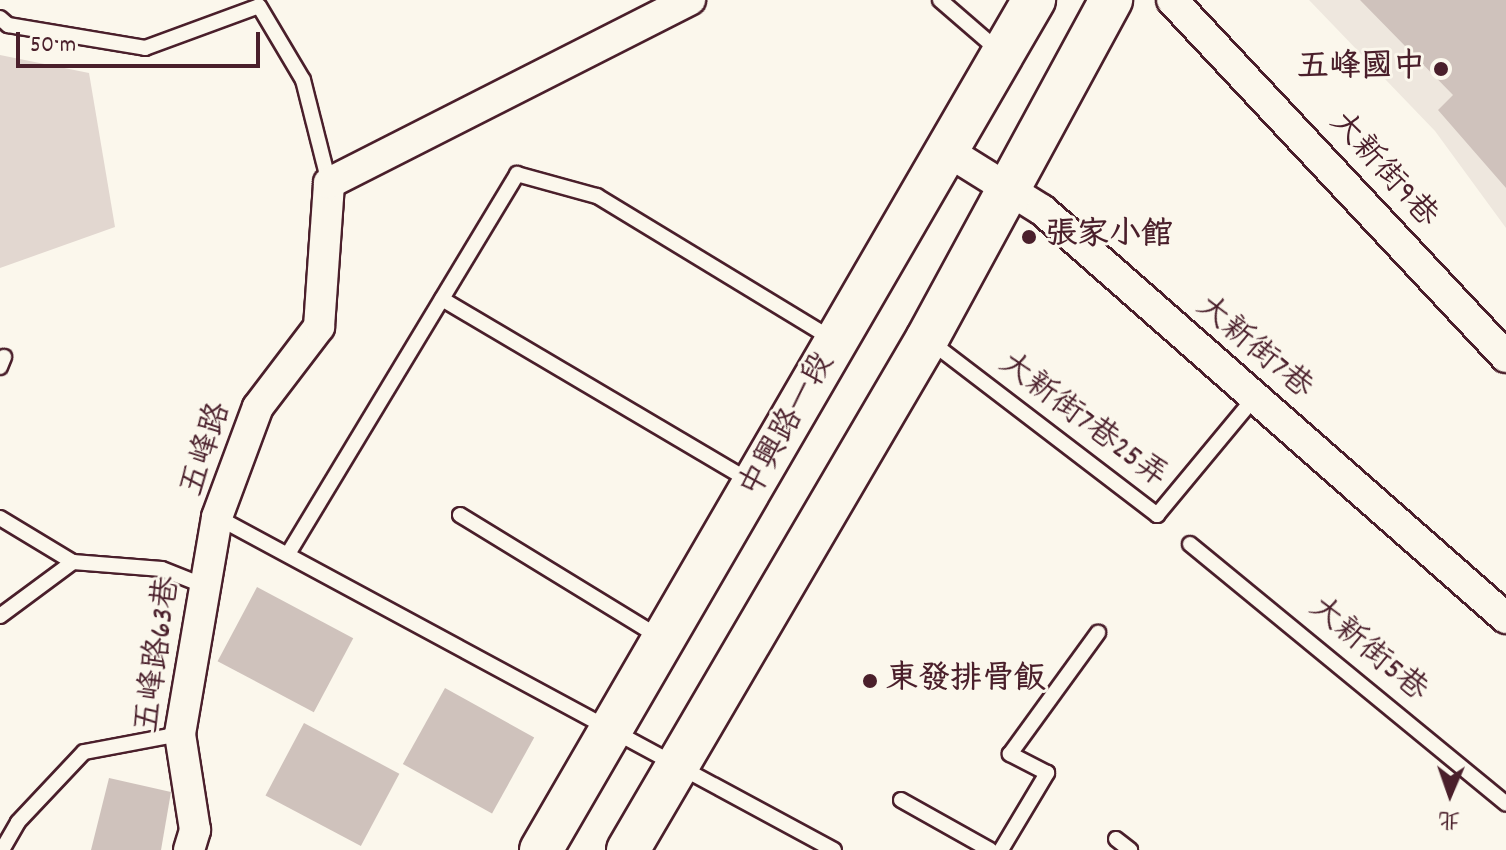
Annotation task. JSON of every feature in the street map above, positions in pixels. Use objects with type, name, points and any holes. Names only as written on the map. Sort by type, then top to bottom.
[{"type":"street","points":[[329,183],[690,0]]},
{"type":"street","name":"中興路一段","points":[[541,850],[666,641],[944,149],[1034,0]]},
{"type":"street","points":[[628,850],[927,339],[1111,0]]},
{"type":"street","name":"大新街9巷","points":[[1172,0],[1506,357]]},
{"type":"street","name":"大新街7巷","points":[[944,149],[1042,210],[1506,618]]},
{"type":"street","name":"五峰路","points":[[217,517],[258,407],[319,327],[329,183]]},
{"type":"street","name":"五峰路63巷","points":[[189,850],[195,830],[180,734],[217,517]]},
{"type":"lane","points":[[940,0],[1003,54]]},
{"type":"lane","points":[[0,18],[8,25],[145,48],[258,3],[303,80],[329,183]]},
{"type":"lane","points":[[288,554],[517,174],[597,196],[836,341]]},
{"type":"lane","points":[[442,299],[756,484]]},
{"type":"lane","name":"大新街7巷25弄","points":[[927,339],[1157,515],[1255,397]]},
{"type":"lane","points":[[460,515],[666,641]]},
{"type":"lane","name":"五峰路","points":[[217,517],[679,763],[834,850]]},
{"type":"lane","points":[[0,518],[73,562],[162,569],[205,586]]},
{"type":"lane","name":"大新街5巷","points":[[1190,544],[1506,804]]},
{"type":"lane","points":[[0,616],[73,562]]},
{"type":"lane","points":[[1001,850],[1047,773],[1010,754],[1098,633]]},
{"type":"lane","points":[[2,850],[18,822],[84,752],[180,734]]},
{"type":"lane","points":[[901,800],[990,850]]},
{"type":"lane","points":[[1116,839],[1130,850]]},
{"type":"shaded area","name":"五峰國中","points":[[1309,0],[1506,0],[1506,228],[1435,131]]},
{"type":"shaded area","points":[[0,55],[89,73],[115,227],[0,268]]},
{"type":"building","name":"五峰國中","points":[[1360,0],[1506,0],[1506,188],[1438,110],[1453,95]]},
{"type":"building","points":[[257,587],[353,638],[314,712],[218,661]]},
{"type":"building","points":[[445,688],[534,737],[492,814],[403,764]]},
{"type":"building","points":[[304,723],[399,774],[361,846],[266,795]]},
{"type":"building","points":[[109,778],[171,792],[161,850],[91,850]]},
{"type":"place","name":"五峰國中","points":[[1441,69]]},
{"type":"place","name":"張家小館","points":[[1029,237]]},
{"type":"place","name":"東發排骨飯","points":[[870,681]]}]
